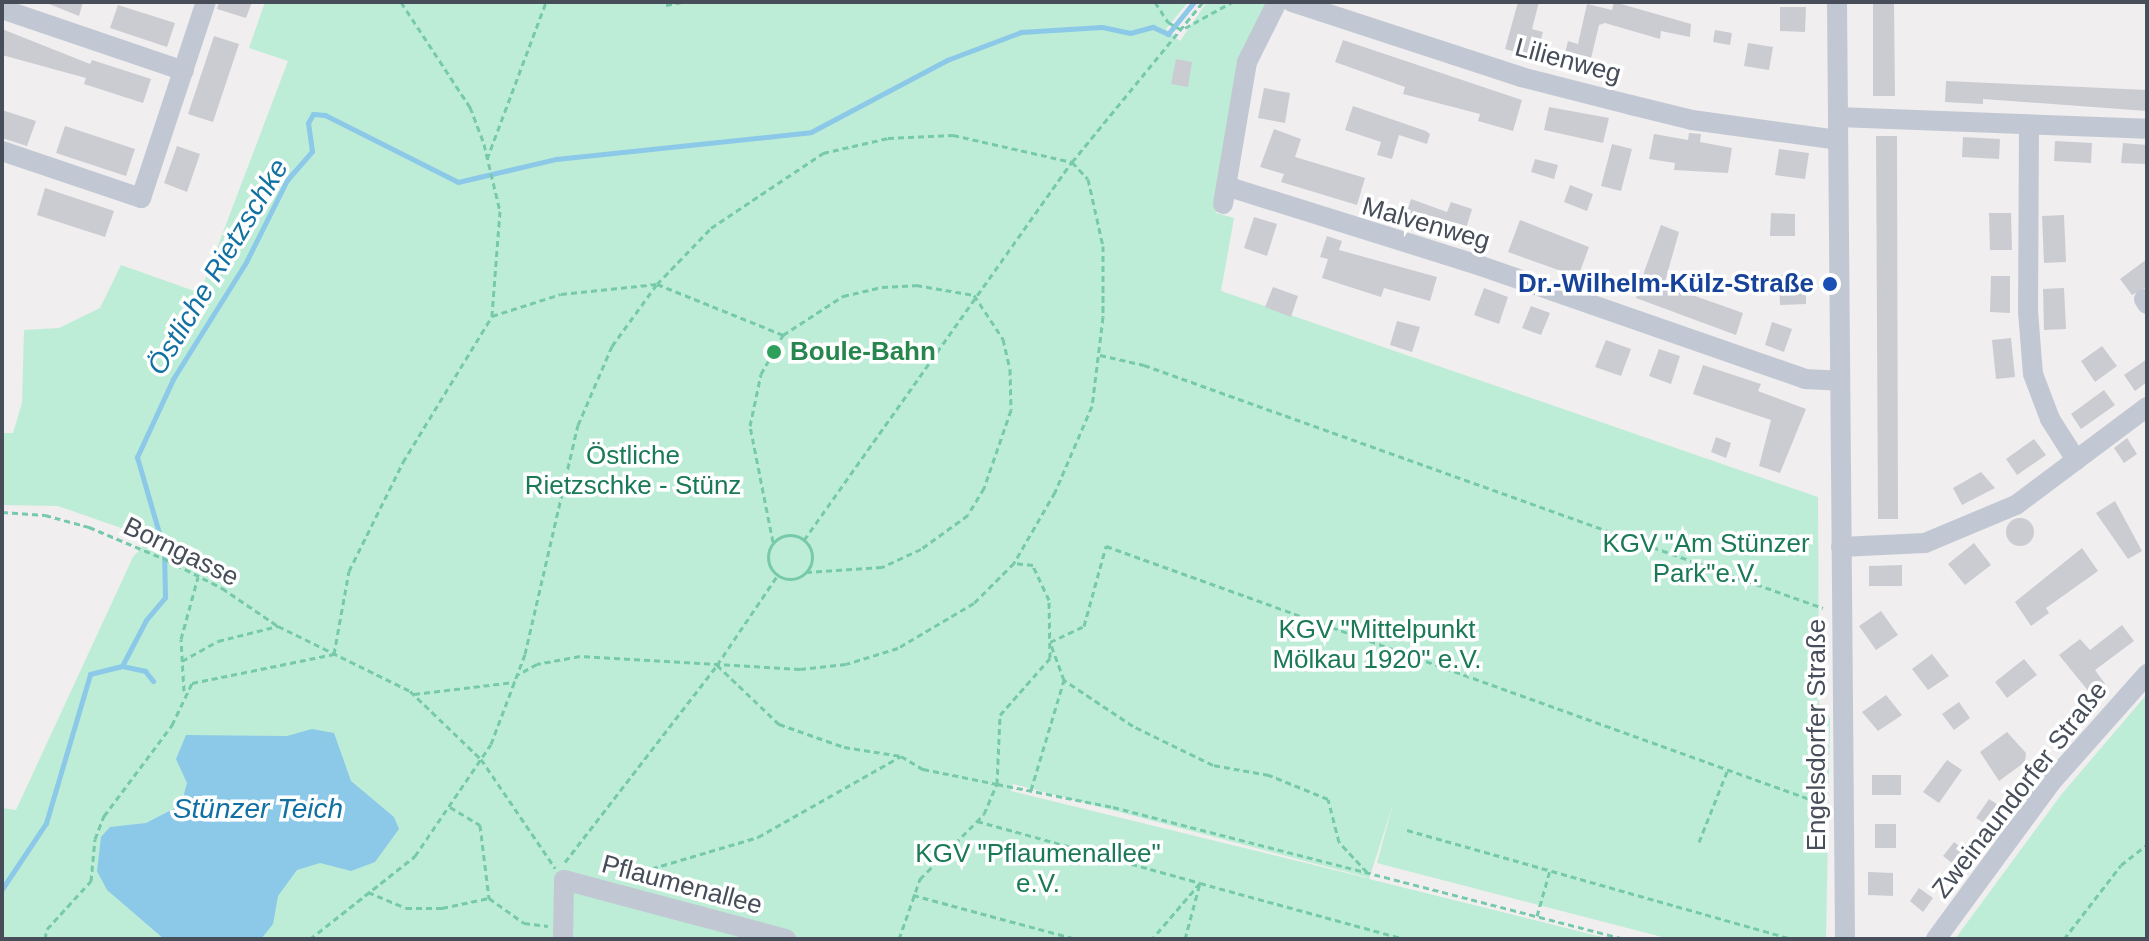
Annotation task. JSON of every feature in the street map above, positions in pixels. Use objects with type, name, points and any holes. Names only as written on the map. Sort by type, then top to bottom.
[{"type":"street","points":[[2,151],[141,198],[206,2]]},
{"type":"street","name":"Malvenweg","points":[[1277,2],[1247,62],[1224,195],[1481,266],[1805,379],[1840,381]]},
{"type":"street","name":"Lilienweg","points":[[1292,2],[1534,80],[1692,120],[1838,140]]},
{"type":"street","name":"Engelsdorfer Straße","points":[[1837,2],[1841,547],[1831,800],[1845,939]]},
{"type":"street","points":[[2,9],[184,71]]},
{"type":"street","points":[[1838,117],[2147,129]]},
{"type":"street","points":[[2029,125],[2028,311],[2033,374],[2050,419],[2076,460]]},
{"type":"street","points":[[1841,547],[1925,543],[2016,505],[2147,407]]},
{"type":"street","name":"Zweinaundorfer Straße","points":[[1936,939],[2053,780],[2147,674]]},
{"type":"street","points":[[564,872],[564,932]]},
{"type":"street","name":"Pflaumenallee","points":[[564,872],[589,887],[786,939]]},
{"type":"path","points":[[184,691],[192,683],[223,672],[334,654],[349,571],[403,462],[492,316],[500,211],[487,159],[470,107],[401,2]]},
{"type":"path","points":[[487,159],[546,2]]},
{"type":"path","points":[[666,5],[682,2]]},
{"type":"path","points":[[1155,2],[1172,24],[1182,30]]},
{"type":"path","points":[[804,540],[974,295],[1072,162],[1203,2]]},
{"type":"path","points":[[1182,30],[1232,2]]},
{"type":"path","points":[[310,939],[415,856],[481,759],[519,674],[578,425],[612,346],[657,284],[711,228],[823,153],[888,138],[953,135],[1072,162],[1088,179],[1103,246],[1100,355],[1092,406],[1072,456],[1014,563],[974,603],[898,648],[846,664],[800,669],[580,656],[537,664],[519,674]]},
{"type":"path","points":[[492,316],[561,294],[657,284],[783,335]]},
{"type":"path","points":[[916,285],[974,295],[1003,339],[1010,369],[1011,410],[984,488],[968,515],[921,549],[882,567],[807,572],[795,579],[777,576],[767,556],[773,542],[750,426],[761,374],[783,335],[843,296],[882,287],[916,285]]},
{"type":"path","points":[[1100,355],[1144,365],[1823,608]]},
{"type":"path","name":"Borngasse","points":[[2,512],[45,515],[167,560],[278,626],[414,694],[481,759],[564,872]]},
{"type":"path","points":[[773,542],[788,535],[804,540],[812,557],[807,572]]},
{"type":"path","points":[[1367,872],[1339,842],[1328,799],[1269,775],[1213,765],[1133,726],[1064,680],[1050,642],[1084,626],[1106,546],[1728,769],[1831,800]]},
{"type":"path","points":[[899,939],[920,879],[977,821],[997,784],[1000,715],[1050,658],[1049,600],[1033,565],[1014,563]]},
{"type":"path","points":[[45,939],[47,929],[91,881],[95,839],[104,816],[172,725],[184,691],[181,639],[198,576]]},
{"type":"path","points":[[564,872],[717,665],[777,576]]},
{"type":"path","points":[[182,661],[218,641],[278,626]]},
{"type":"path","points":[[717,665],[779,724],[844,747],[901,756],[923,769],[1031,790],[1625,939]]},
{"type":"path","points":[[1031,790],[1064,680]]},
{"type":"path","points":[[414,694],[515,682]]},
{"type":"path","points":[[589,887],[758,837],[901,756]]},
{"type":"path","points":[[1699,842],[1728,769]]},
{"type":"path","points":[[449,806],[480,825],[489,898],[524,923],[564,932]]},
{"type":"path","points":[[977,821],[1405,939]]},
{"type":"path","points":[[1407,830],[1793,939]]},
{"type":"path","points":[[2064,939],[2121,865],[2147,845]]},
{"type":"path","points":[[1537,916],[1550,870]]},
{"type":"path","points":[[1152,939],[1200,883]]},
{"type":"path","points":[[1185,939],[1200,883]]},
{"type":"path","points":[[368,892],[406,908],[442,908],[489,898]]},
{"type":"path","points":[[913,895],[1076,939]]},
{"type":"green space","name":"Östliche Rietzschke - Stünz","points":[[265,2],[1188,2],[1166,29],[1180,41],[1207,2],[1276,2],[1240,66],[1216,213],[1234,218],[1221,291],[1818,497],[1819,703],[1830,718],[1826,939],[1670,939],[1377,863],[1393,804],[1369,879],[1610,939],[2,939],[2,808],[16,810],[133,557],[150,538],[58,506],[2,505],[2,433],[13,433],[22,403],[24,330],[59,328],[100,308],[121,265],[200,293],[288,61],[249,48]],"holes":[[[1013,784],[1367,878],[1011,791]]]},
{"type":"green space","points":[[2147,694],[2147,939],[1955,939],[2061,795]]},
{"type":"water","name":"Stünzer Teich","points":[[312,729],[334,733],[351,781],[394,817],[399,829],[375,862],[351,871],[320,863],[297,870],[278,896],[273,924],[261,939],[164,939],[107,890],[97,871],[101,837],[110,827],[146,823],[181,805],[187,783],[176,759],[186,735],[287,736]]},
{"type":"building","points":[[44,2],[83,2],[79,16]]},
{"type":"building","points":[[219,2],[252,2],[246,18],[217,9]]},
{"type":"building","points":[[1518,2],[1539,2],[1532,29],[1543,32],[1536,58],[1505,49]]},
{"type":"building","points":[[1614,2],[1691,24],[1690,37],[1661,31],[1660,39],[1605,23],[1599,25],[1588,71],[1562,65],[1568,41],[1578,44],[1587,4],[1612,10]]},
{"type":"building","points":[[1873,2],[1894,2],[1895,96],[1873,96]]},
{"type":"building","points":[[118,5],[175,23],[167,47],[110,28]]},
{"type":"building","points":[[1780,7],[1806,7],[1805,32],[1780,31]]},
{"type":"building","points":[[2,29],[90,64],[92,60],[151,79],[143,103],[84,84],[86,78],[2,55]]},
{"type":"building","points":[[1715,30],[1732,33],[1730,45],[1713,42]]},
{"type":"building","points":[[214,36],[239,44],[213,122],[188,114]]},
{"type":"building","points":[[1343,40],[1522,100],[1513,131],[1478,121],[1480,114],[1403,94],[1405,87],[1335,62]]},
{"type":"building","points":[[1748,43],[1773,47],[1769,70],[1744,66]]},
{"type":"building","points":[[1176,59],[1192,62],[1188,87],[1171,84]]},
{"type":"building","points":[[1946,81],[2147,90],[2147,111],[1983,99],[1983,104],[1945,102]]},
{"type":"building","points":[[1264,88],[1290,93],[1285,123],[1258,118]]},
{"type":"building","points":[[1353,106],[1426,131],[1430,134],[1427,144],[1399,135],[1392,159],[1377,155],[1381,142],[1345,130]]},
{"type":"building","points":[[1549,107],[1609,118],[1603,143],[1544,130]]},
{"type":"building","points":[[2,110],[36,121],[27,146],[2,138]]},
{"type":"building","points":[[65,126],[135,149],[126,176],[56,153]]},
{"type":"building","points":[[1274,129],[1301,139],[1295,157],[1365,178],[1357,205],[1281,182],[1284,174],[1260,167]]},
{"type":"building","points":[[1689,133],[1701,134],[1700,142],[1732,148],[1728,173],[1674,170],[1675,163],[1649,159],[1654,134],[1688,140]]},
{"type":"building","points":[[1876,136],[1897,136],[1898,519],[1878,519]]},
{"type":"building","points":[[1963,137],[2000,139],[1999,159],[1962,157]]},
{"type":"building","points":[[2055,141],[2092,143],[2091,163],[2054,161]]},
{"type":"building","points":[[2123,143],[2147,145],[2147,164],[2121,163]]},
{"type":"building","points":[[1612,144],[1632,149],[1621,191],[1601,186]]},
{"type":"building","points":[[177,146],[200,154],[187,192],[164,183]]},
{"type":"building","points":[[1779,149],[1809,153],[1805,179],[1775,175]]},
{"type":"building","points":[[1535,159],[1558,165],[1554,179],[1531,172]]},
{"type":"building","points":[[1570,185],[1593,194],[1587,211],[1564,202]]},
{"type":"building","points":[[45,188],[114,211],[105,237],[37,215]]},
{"type":"building","points":[[1411,199],[1447,212],[1451,202],[1472,209],[1465,232],[1405,218]]},
{"type":"building","points":[[1771,213],[1795,214],[1795,236],[1770,236]]},
{"type":"building","points":[[1989,213],[2011,213],[2012,250],[1990,250]]},
{"type":"building","points":[[2064,215],[2066,262],[2044,263],[2042,216]]},
{"type":"building","points":[[1254,217],[1277,224],[1267,256],[1244,248]]},
{"type":"building","points":[[1520,220],[1589,247],[1578,277],[1508,252]]},
{"type":"building","points":[[1661,225],[1679,232],[1664,285],[1743,313],[1736,335],[1636,298],[1640,287],[1634,285],[1638,273],[1643,275]]},
{"type":"building","points":[[1327,236],[1342,241],[1339,250],[1437,277],[1430,301],[1384,288],[1381,297],[1322,278],[1328,259],[1320,257]]},
{"type":"building","points":[[2147,259],[2147,287],[2132,295],[2120,279]]},
{"type":"building","points":[[1779,275],[1806,275],[1806,304],[1780,305]]},
{"type":"building","points":[[1991,276],[2010,276],[2010,313],[1990,312]]},
{"type":"building","points":[[1273,287],[1298,296],[1291,317],[1265,307]]},
{"type":"building","points":[[1484,288],[1508,297],[1499,324],[1474,315]]},
{"type":"building","points":[[2064,288],[2066,329],[2044,330],[2043,289]]},
{"type":"building","points":[[1531,306],[1550,313],[1541,335],[1522,328]]},
{"type":"building","points":[[1397,321],[1420,327],[1412,352],[1390,345]]},
{"type":"building","points":[[1772,322],[1792,329],[1784,352],[1765,345]]},
{"type":"building","points":[[2011,338],[2015,377],[1996,379],[1992,340]]},
{"type":"building","points":[[1606,340],[1631,349],[1621,376],[1595,367]]},
{"type":"building","points":[[2102,346],[2117,366],[2095,382],[2081,361]]},
{"type":"building","points":[[1659,349],[1680,356],[1671,384],[1649,376]]},
{"type":"building","points":[[2147,359],[2147,382],[2135,391],[2124,375]]},
{"type":"building","points":[[1703,365],[1761,384],[1758,391],[1806,409],[1780,473],[1759,466],[1771,420],[1693,394]]},
{"type":"building","points":[[2104,390],[2115,405],[2081,429],[2071,414]]},
{"type":"building","points":[[1716,437],[1731,443],[1726,458],[1711,452]]},
{"type":"building","points":[[2127,438],[2137,454],[2124,463],[2114,448]]},
{"type":"building","points":[[2034,439],[2046,455],[2017,475],[2006,459]]},
{"type":"building","points":[[1981,472],[1995,488],[1962,505],[1953,488]]},
{"type":"building","points":[[2115,501],[2142,551],[2128,559],[2096,513]]},
{"type":"building","points":[[2020,518],[2030,522],[2034,532],[2030,542],[2020,546],[2010,542],[2006,532],[2010,522]]},
{"type":"building","points":[[1974,543],[1991,565],[1965,585],[1948,564]]},
{"type":"building","points":[[2082,548],[2098,571],[2046,608],[2049,613],[2031,626],[2015,602]]},
{"type":"building","points":[[1902,565],[1902,586],[1869,586],[1869,566]]},
{"type":"building","points":[[1881,611],[1898,635],[1876,650],[1859,626]]},
{"type":"building","points":[[2122,625],[2134,641],[2095,670],[2108,688],[2094,698],[2059,655],[2080,639],[2090,650]]},
{"type":"building","points":[[1932,654],[1949,676],[1928,690],[1912,669]]},
{"type":"building","points":[[2024,659],[2037,675],[2007,698],[1995,682]]},
{"type":"building","points":[[1886,695],[1902,715],[1878,731],[1862,712]]},
{"type":"building","points":[[1959,702],[1970,718],[1954,730],[1942,714]]},
{"type":"building","points":[[2007,732],[2026,753],[2025,762],[1999,781],[1980,752]]},
{"type":"building","points":[[1947,760],[1962,770],[1939,803],[1923,792]]},
{"type":"building","points":[[1872,775],[1901,775],[1901,795],[1872,795]]},
{"type":"building","points":[[1989,799],[2006,810],[1993,829],[1976,818]]},
{"type":"building","points":[[1875,824],[1896,824],[1896,848],[1875,848]]},
{"type":"building","points":[[1954,842],[1972,855],[1961,870],[1943,856]]},
{"type":"building","points":[[1868,872],[1893,873],[1893,896],[1868,895]]},
{"type":"building","points":[[1919,888],[1933,898],[1923,912],[1910,901]]},
{"type":"waterway","name":"Östliche Rietzschke","points":[[2,889],[46,823],[90,674],[122,666],[146,620],[165,597],[164,550],[137,457],[173,379],[246,262],[287,180],[312,151],[308,123],[313,114],[325,115],[458,182],[556,159],[811,132],[947,60],[1021,32],[1102,27],[1130,33],[1153,27],[1168,34],[1194,2]]},
{"type":"waterway","points":[[122,666],[145,671],[153,681]]},
{"type":"place","name":"Dr.-Wilhelm-Külz-Straße","points":[[1830,284]]},
{"type":"place","name":"Boule-Bahn","points":[[774,352]]},
{"type":"park label","name":"KGV \"Am Stünzer Park\"e.V.","points":[[1706,559]]},
{"type":"park label","name":"KGV \"Mittelpunkt Mölkau 1920\" e.V.","points":[[1377,645]]},
{"type":"park label","name":"KGV \"Pflaumenallee\" e.V.","points":[[1038,869]]}]
